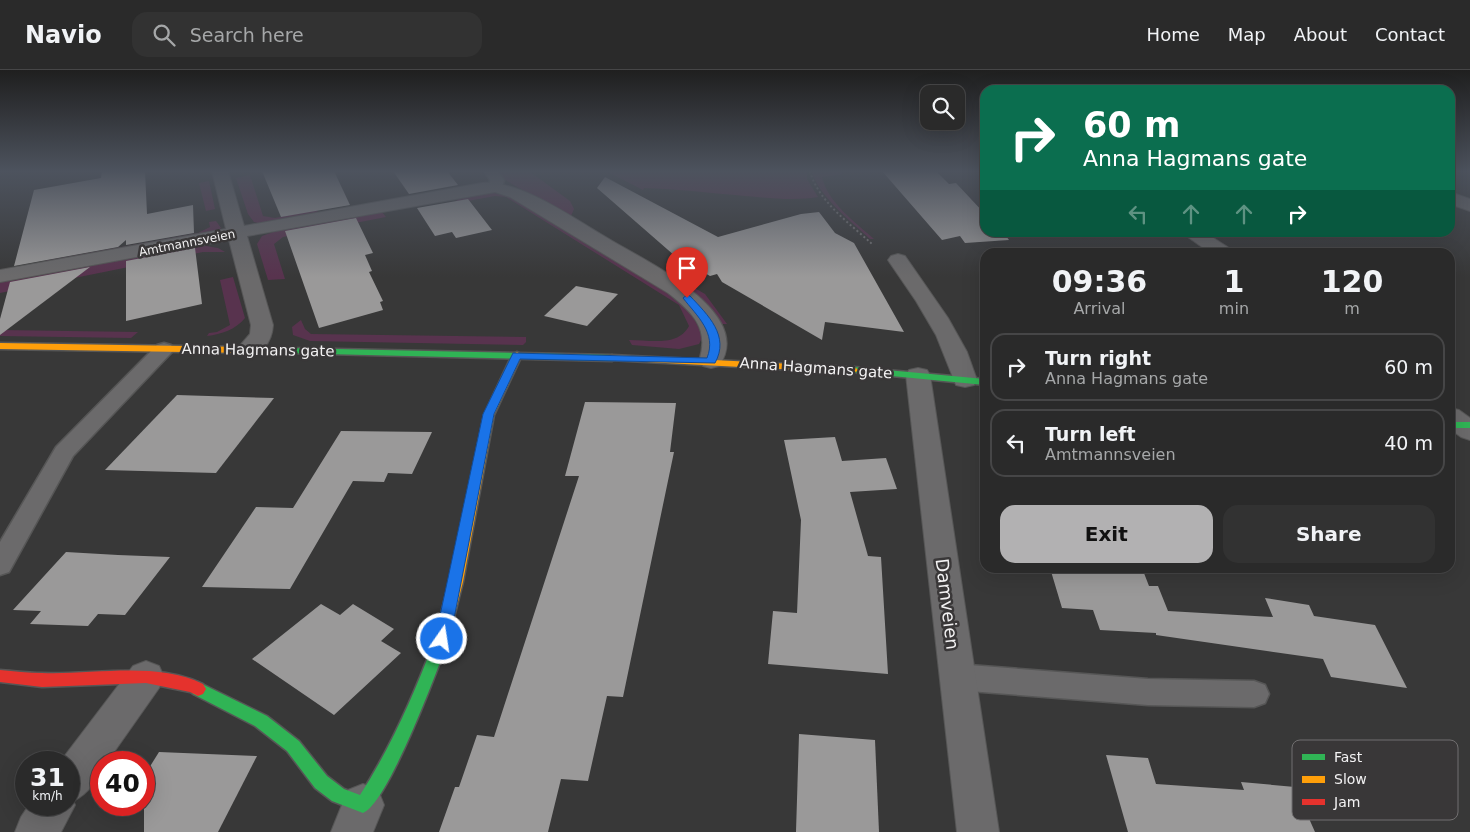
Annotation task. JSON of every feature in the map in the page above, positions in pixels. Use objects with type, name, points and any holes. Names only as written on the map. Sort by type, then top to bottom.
[{"type":"street","points":[[230,207],[262,325],[261,335],[249,349]]},
{"type":"street","name":"Amtmannsveien","points":[[0,276],[381,207]]},
{"type":"street","name":"Amtmannsveien","points":[[539,207],[651,272],[687,298],[706,319],[711,328],[716,348],[711,361]]},
{"type":"street","points":[[1198,237],[1216,248]]},
{"type":"street","name":"Anna Hagmans gate","points":[[898,260],[921,293],[964,369],[975,381]]},
{"type":"street","name":"Anna Hagmans gate","points":[[0,346],[249,349],[711,361],[825,367],[975,381]]},
{"type":"street","points":[[0,676],[42,680],[146,677],[192,686],[261,721],[294,746],[321,782],[338,794],[357,818],[399,745],[420,700],[442,639],[489,414],[516,356]]},
{"type":"street","name":"Damveien","points":[[918,375],[956,677],[978,832]]},
{"type":"street","points":[[80,768],[146,677]]},
{"type":"street","points":[[36,832],[47,816]]},
{"type":"lane","points":[[0,565],[64,452],[164,349]]},
{"type":"lane","points":[[956,677],[1148,692],[1254,694]]},
{"type":"path","points":[[833,207],[879,250],[898,260]]},
{"type":"shaded area","points":[[205,207],[214,207],[215,209],[206,211]]},
{"type":"shaded area","points":[[246,207],[260,207],[263,216],[275,218],[317,210],[318,214],[262,224],[254,222]]},
{"type":"shaded area","points":[[521,207],[528,207],[673,295],[687,308],[703,336],[699,344],[679,349],[632,345],[629,340],[671,340],[684,333],[689,326],[679,305]]},
{"type":"shaded area","points":[[550,207],[573,207],[574,209],[571,216],[564,215]]},
{"type":"shaded area","points":[[835,207],[839,207],[874,239],[870,239]]},
{"type":"shaded area","points":[[382,212],[386,217],[283,237],[274,244],[285,279],[268,280],[257,244],[262,236],[276,231]]},
{"type":"shaded area","points":[[216,221],[221,228],[217,231],[47,263],[45,261],[198,233],[210,227],[209,222]]},
{"type":"shaded area","points":[[206,246],[218,248],[225,252],[203,252],[0,293],[0,281],[147,254]]},
{"type":"shaded area","points":[[672,275],[705,294],[727,324],[721,324]]},
{"type":"shaded area","points":[[233,277],[245,318],[228,331],[207,336],[209,333],[217,332],[230,325],[220,280]]},
{"type":"shaded area","points":[[301,320],[305,329],[311,334],[526,337],[526,342],[523,345],[310,341],[293,335],[292,327]]},
{"type":"shaded area","points":[[0,330],[138,332],[131,338],[0,336]]},
{"type":"building","points":[[30,207],[147,207],[147,214],[193,207],[194,233],[126,245],[126,240],[118,247],[14,266]]},
{"type":"building","points":[[277,207],[341,207],[281,217]]},
{"type":"building","points":[[474,207],[492,230],[456,238],[452,232],[435,236],[417,208]]},
{"type":"building","points":[[618,207],[661,207],[718,237],[801,214],[819,212],[835,233],[854,243],[904,332],[825,322],[822,340],[722,282],[717,274],[710,276],[675,256]]},
{"type":"building","points":[[913,207],[978,207],[980,209],[980,237],[1007,237],[1009,240],[965,243],[960,236],[942,240]]},
{"type":"building","points":[[356,218],[373,253],[365,255],[372,271],[369,272],[383,301],[380,302],[383,310],[319,328],[285,231]]},
{"type":"building","points":[[195,248],[202,304],[126,321],[126,261]]},
{"type":"building","points":[[90,267],[0,335],[0,319],[10,282]]},
{"type":"building","points":[[576,286],[618,294],[587,326],[544,316]]},
{"type":"building","points":[[177,395],[274,398],[216,473],[105,470]]},
{"type":"building","points":[[585,402],[676,403],[670,452],[674,452],[623,697],[607,696],[588,781],[561,779],[548,832],[439,832],[455,787],[459,787],[477,735],[494,737],[579,476],[565,476]]},
{"type":"building","points":[[341,431],[432,432],[412,474],[388,473],[384,482],[353,481],[290,589],[202,587],[256,507],[293,508]]},
{"type":"building","points":[[835,437],[842,461],[886,458],[897,489],[850,492],[868,556],[881,557],[888,674],[768,664],[773,611],[797,613],[801,520],[784,440]]},
{"type":"building","points":[[66,552],[170,557],[125,615],[98,614],[88,626],[30,624],[41,611],[13,610]]},
{"type":"building","points":[[1052,573],[1144,573],[1149,586],[1158,586],[1168,611],[1273,617],[1265,598],[1309,605],[1314,616],[1375,625],[1407,688],[1331,677],[1323,659],[1156,635],[1156,633],[1100,630],[1093,610],[1062,608]]},
{"type":"building","points":[[321,604],[340,615],[353,604],[394,629],[381,641],[401,653],[334,715],[252,659]]},
{"type":"building","points":[[799,734],[875,740],[879,832],[796,832]]},
{"type":"building","points":[[159,752],[257,756],[218,832],[144,832],[144,816],[155,816],[155,758]]},
{"type":"building","points":[[1106,755],[1148,758],[1156,784],[1244,790],[1241,782],[1292,787],[1292,820],[1310,820],[1315,832],[1128,832]]},
{"type":"traffic: fast","points":[[245,350],[612,358]]},
{"type":"traffic: fast","points":[[854,370],[980,382]]},
{"type":"traffic: fast","points":[[1455,425],[1470,425]]},
{"type":"traffic: fast","points":[[198,689],[261,721],[293,746],[321,782],[338,795],[363,805],[398,746],[441,641]]},
{"type":"traffic: slow","points":[[0,346],[245,350]]},
{"type":"traffic: slow","points":[[441,641],[456,582],[489,415],[517,355]]},
{"type":"traffic: slow","points":[[612,358],[854,370]]},
{"type":"traffic: jam","points":[[0,676],[42,680],[146,677],[192,686],[198,689]]},
{"type":"route","points":[[442,639],[456,582],[489,414],[516,356],[711,361],[716,348],[711,328],[706,319],[687,298]]}]
